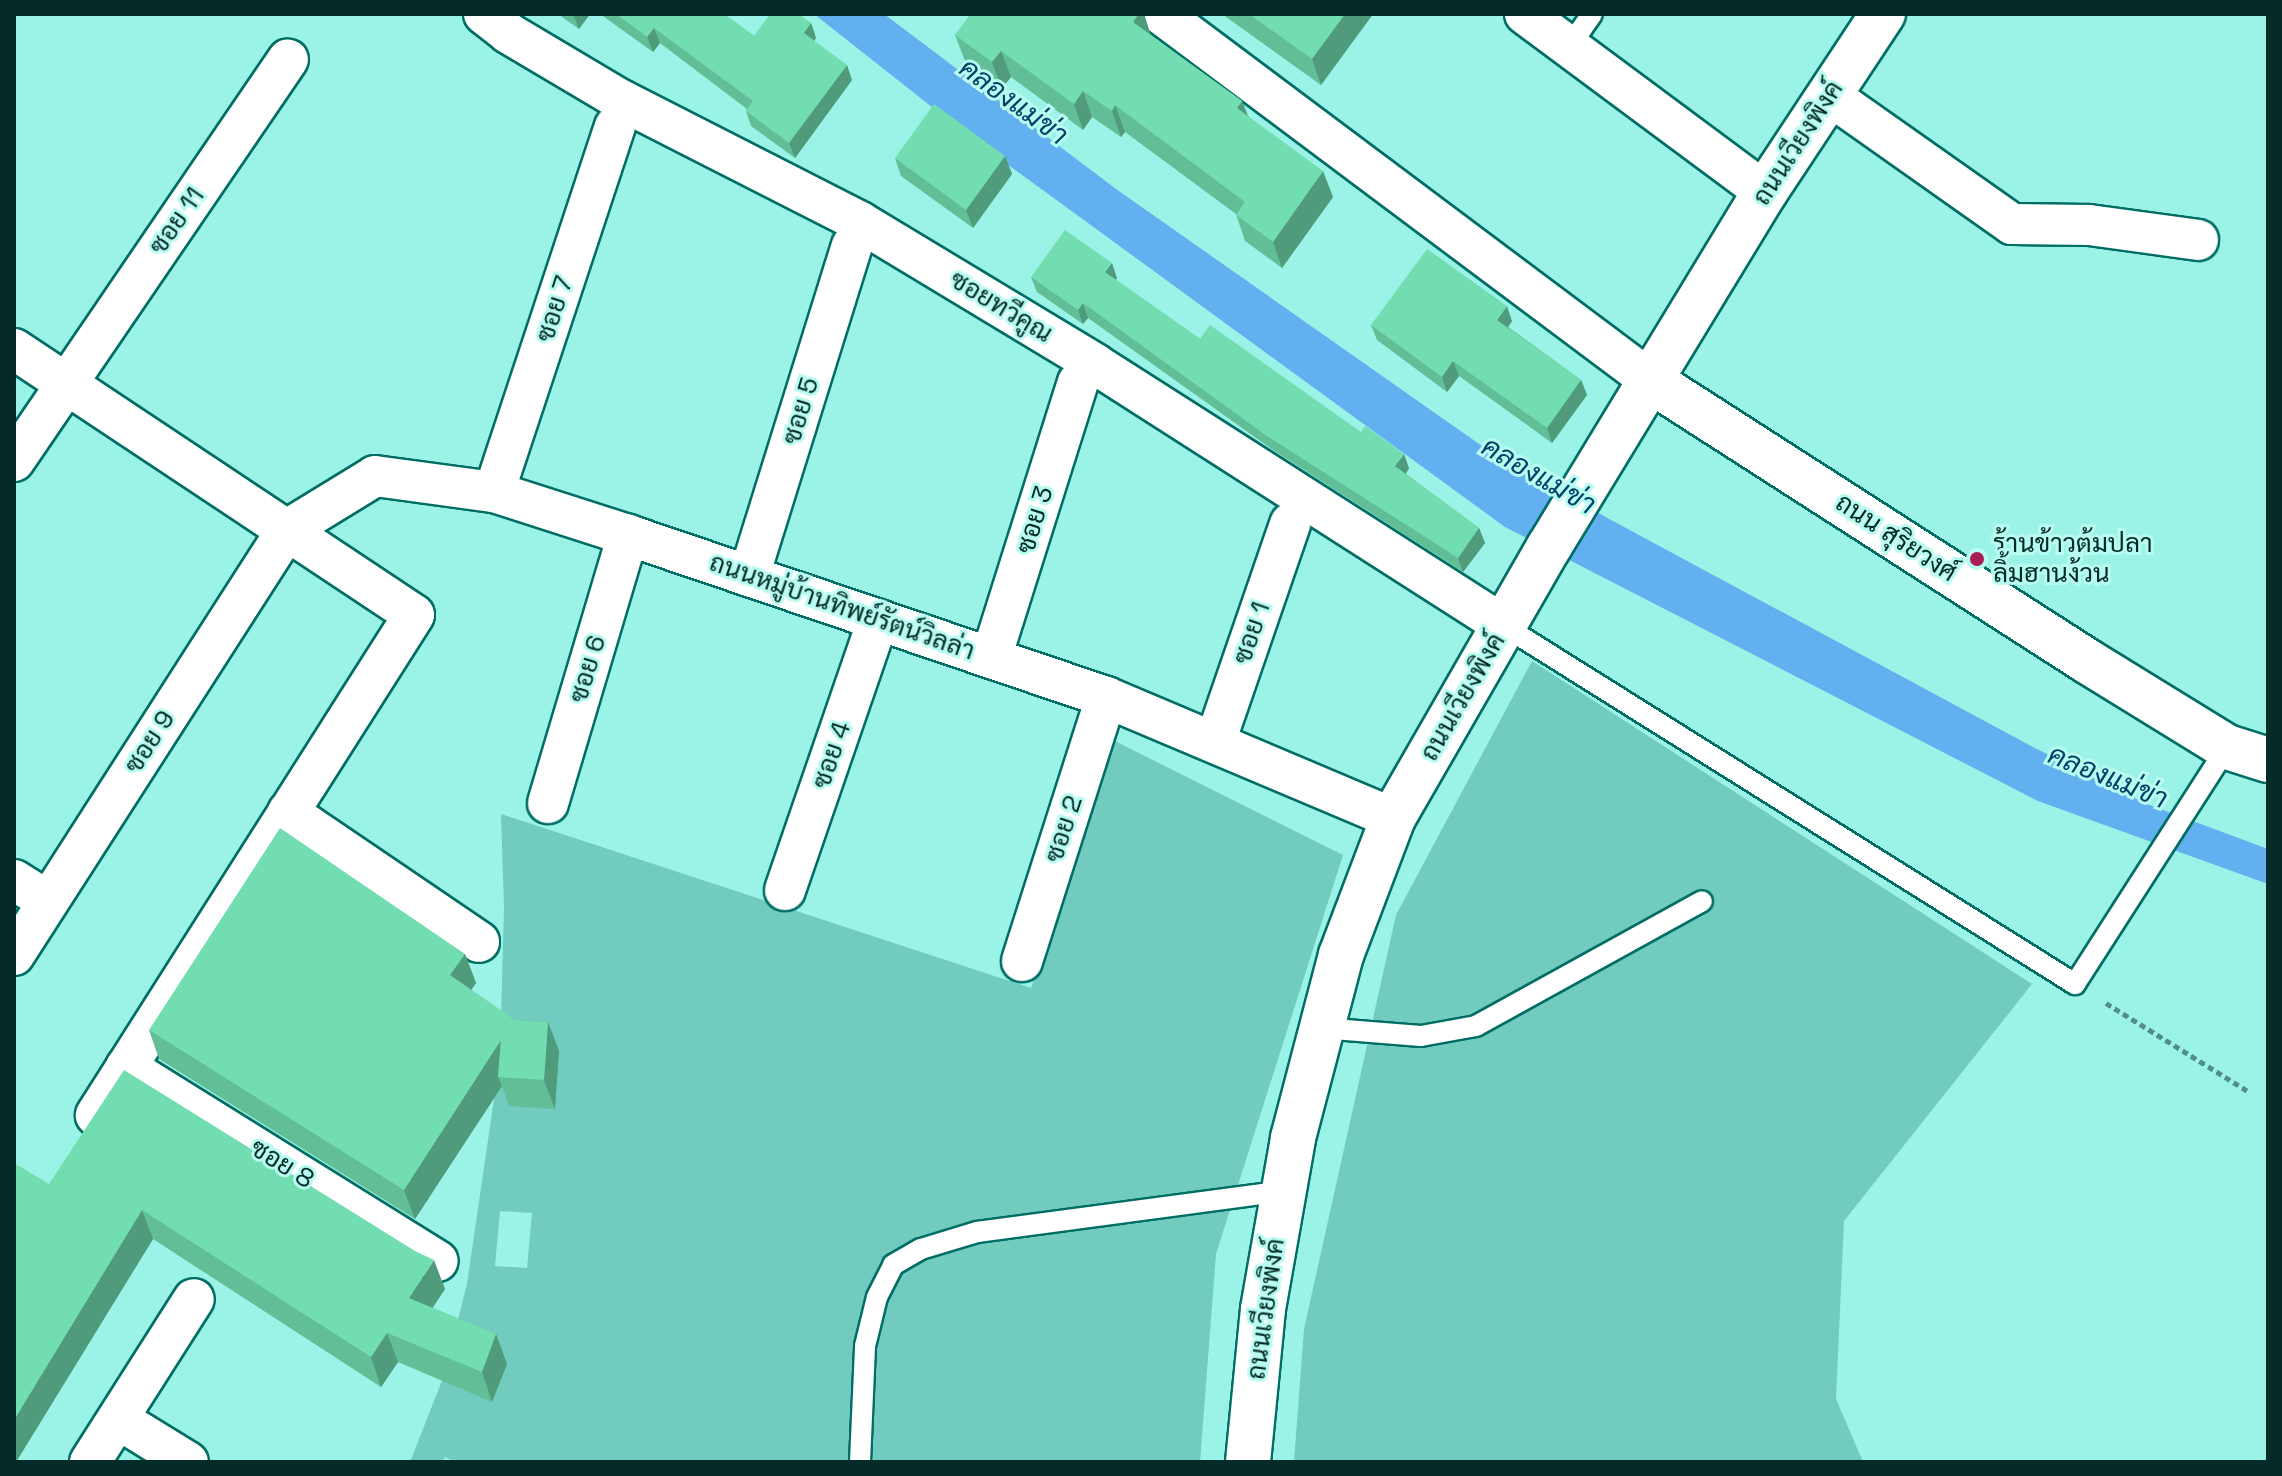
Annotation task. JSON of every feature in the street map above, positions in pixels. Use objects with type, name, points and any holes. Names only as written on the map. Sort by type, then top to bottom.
[{"type":"street","name":"ซอยทวีคูณ","points":[[484,14],[508,33],[621,100],[860,222],[1095,364],[1504,626]]},
{"type":"street","points":[[1161,14],[1651,381]]},
{"type":"street","points":[[1525,14],[1765,192]]},
{"type":"street","name":"ถนนเวียงพิงค์","points":[[1248,1462],[1263,1309],[1293,1138],[1341,955],[1393,818],[1549,547],[1765,192],[1883,14]]},
{"type":"street","name":"ซอย 11","points":[[14,461],[288,59]]},
{"type":"street","points":[[1829,95],[2012,224],[2089,225],[2198,240]]},
{"type":"street","name":"ซอย 7","points":[[494,492],[615,126]]},
{"type":"street","name":"ซอย 5","points":[[749,576],[852,246]]},
{"type":"street","points":[[14,349],[414,615],[76,1146]]},
{"type":"street","name":"ถนน สุริยวงศ์","points":[[1651,381],[2227,747],[2268,760]]},
{"type":"street","name":"ซอย 3","points":[[991,658],[1078,382]]},
{"type":"street","name":"ถนนหมู่บ้านทิพย์รัตน์วิลล่า","points":[[287,530],[375,476],[494,492],[1106,697],[1393,818]]},
{"type":"street","name":"ซอย 1","points":[[1215,742],[1290,524]]},
{"type":"street","name":"ซอย 9","points":[[14,955],[287,530]]},
{"type":"street","name":"ซอย 6","points":[[548,803],[628,535]]},
{"type":"street","name":"ซอย 4","points":[[785,890],[878,620]]},
{"type":"street","name":"ซอย 2","points":[[1022,961],[1106,697]]},
{"type":"street","points":[[288,812],[479,942]]},
{"type":"street","points":[[14,880],[47,901]]},
{"type":"street","name":"ซอย 8","points":[[126,1067],[438,1261]]},
{"type":"street","points":[[90,1462],[194,1299]]},
{"type":"street","points":[[118,1419],[188,1462]]},
{"type":"lane","points":[[1569,47],[1592,14]]},
{"type":"lane","points":[[1504,626],[2075,984],[2227,747]]},
{"type":"lane","points":[[1321,1028],[1421,1036],[1476,1026],[1702,901]]},
{"type":"lane","points":[[860,1462],[865,1346],[877,1297],[893,1265],[921,1249],[977,1232],[1283,1191]]},
{"type":"path","points":[[2075,984],[2248,1091]]},
{"type":"green space","points":[[1532,661],[2032,984],[1844,1221],[1836,1399],[1863,1462],[1294,1462],[1304,1329],[1396,915]]},
{"type":"green space","points":[[1115,741],[1343,855],[1216,1254],[1200,1462],[456,1462],[445,1457],[442,1462],[410,1462],[443,1378],[467,1284],[500,1058],[504,907],[501,814],[1031,988]],"holes":[[[500,1211],[532,1213],[527,1268],[495,1266]]]},
{"type":"water","points":[[814,14],[884,14],[1116,189],[1509,465],[2031,746],[2147,804],[2268,849],[2268,884],[2038,801],[1505,527],[970,137]]},
{"type":"building","points":[[616,14],[724,14],[754,36],[770,14],[799,14],[811,23],[804,33],[847,65],[789,143],[746,111],[753,101],[654,28],[647,37]]},
{"type":"building","points":[[971,14],[1139,14],[1133,22],[1242,101],[1237,108],[1323,171],[1273,242],[1236,215],[1245,202],[1115,105],[1112,111],[1083,91],[1074,104],[1001,51],[992,62],[955,35]]},
{"type":"building","points":[[1249,14],[1345,14],[1312,59]]},
{"type":"building","points":[[934,104],[1005,156],[966,210],[895,158]]},
{"type":"building","points":[[1065,230],[1112,263],[1105,272],[1200,339],[1210,325],[1361,432],[1365,426],[1404,454],[1395,466],[1479,528],[1458,558],[1267,436],[1083,303],[1078,310],[1031,277]]},
{"type":"building","points":[[1427,249],[1507,306],[1497,320],[1581,380],[1547,428],[1453,361],[1442,377],[1371,325]]},
{"type":"building","points":[[280,828],[465,954],[450,975],[515,1020],[548,1022],[544,1080],[498,1077],[501,1040],[404,1190],[149,1030]]},
{"type":"building","points":[[124,1070],[434,1260],[409,1298],[496,1334],[482,1372],[387,1333],[371,1357],[142,1210],[14,1420],[14,1163],[49,1184]]},
{"type":"place","name":"ร้านข้าวต้มปลา ลิ้มฮานง้วน","points":[[1977,559]]},
{"type":"water label","name":"คลองแม่ข่า","points":[[1014,101]]},
{"type":"water label","name":"คลองแม่ข่า","points":[[1539,475]]},
{"type":"water label","name":"คลองแม่ข่า","points":[[2108,776]]}]
